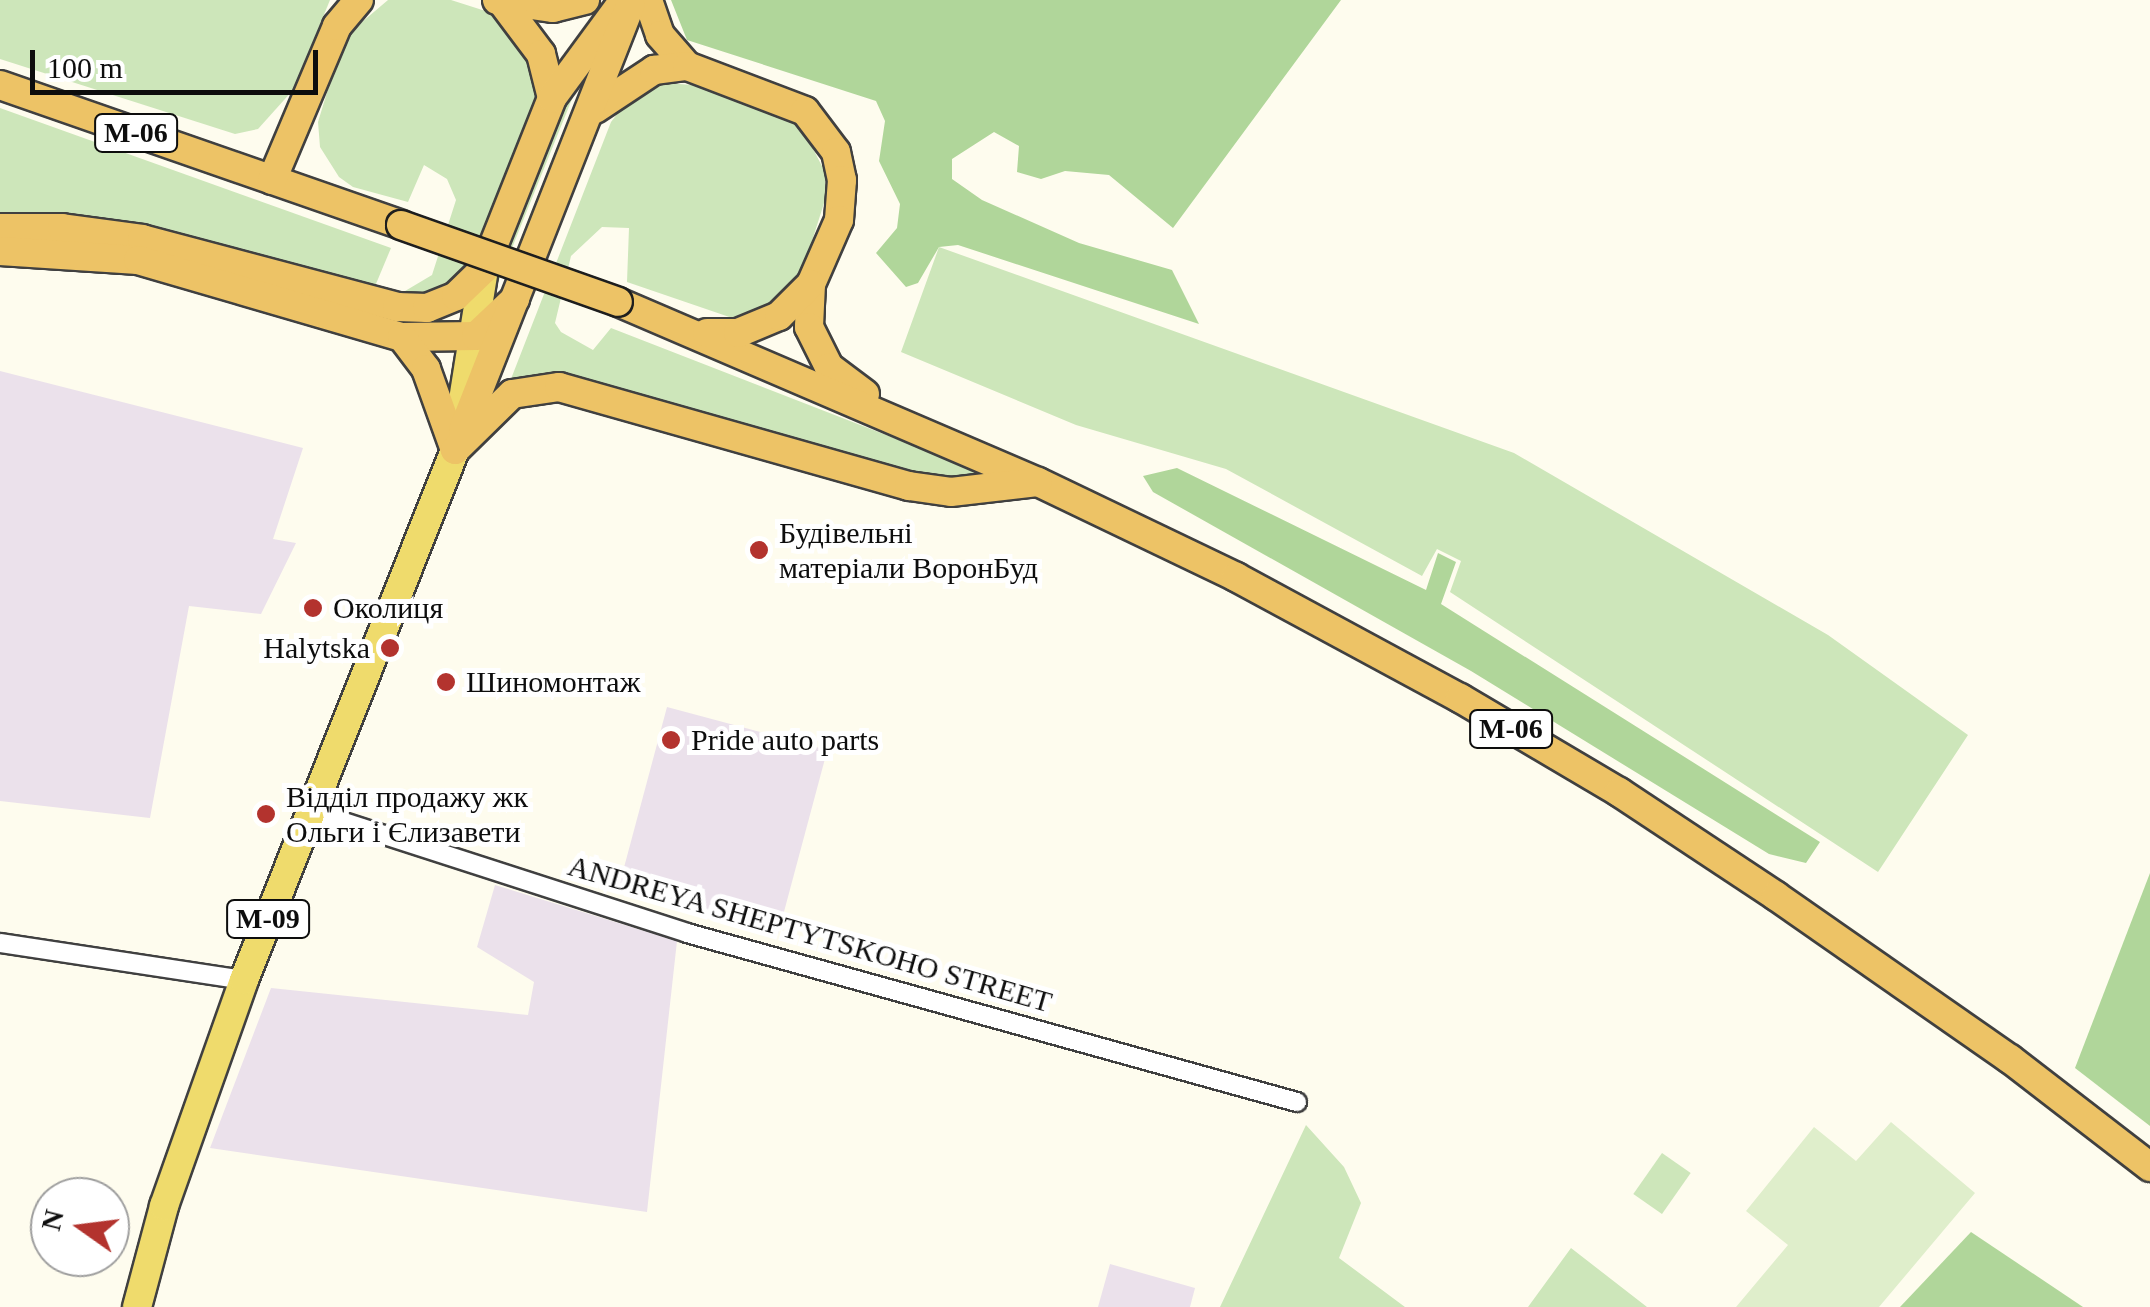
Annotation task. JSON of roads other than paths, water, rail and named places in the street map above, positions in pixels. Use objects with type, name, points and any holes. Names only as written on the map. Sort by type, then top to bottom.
[{"type":"highway","points":[[272,180],[337,26],[359,0]]},
{"type":"highway","points":[[499,1],[553,8],[585,0]]},
{"type":"highway","name":"М-09","points":[[484,268],[552,98],[624,0]]},
{"type":"highway","points":[[455,450],[594,109],[632,0]]},
{"type":"highway","points":[[648,0],[660,35],[687,66]]},
{"type":"highway","points":[[499,1],[542,54],[552,98]]},
{"type":"highway","points":[[594,109],[654,70],[687,66],[805,111],[836,152],[839,220],[811,284],[809,327],[829,367],[901,421]]},
{"type":"highway","name":"М-06","points":[[0,85],[400,224],[696,333],[1038,482],[1236,577],[1619,792],[1965,1027],[2150,1168]]},
{"type":"highway","points":[[0,228],[62,228],[142,239],[397,307],[427,308],[456,296],[484,268]]},
{"type":"highway","points":[[0,251],[138,260],[402,337],[476,336],[514,299]]},
{"type":"highway","points":[[696,333],[752,327],[779,316],[811,284]]},
{"type":"highway","points":[[402,337],[426,369],[455,450]]},
{"type":"highway","points":[[455,450],[512,394],[559,388],[909,486],[951,492],[1038,482]]},
{"type":"main road","name":"М-09","points":[[137,1307],[164,1206],[244,980],[455,450],[484,268]]},
{"type":"street","name":"ANDREYA SHEPTYTSKOHO STREET","points":[[310,811],[838,978],[1297,1102]]},
{"type":"street","points":[[0,943],[244,980]]},
{"type":"place","name":"Будівельні матеріали ВоронБуд","points":[[759,550]]},
{"type":"place","name":"Околиця","points":[[313,608]]},
{"type":"place","name":"Halytska","points":[[390,648]]},
{"type":"place","name":"Шиномонтаж","points":[[446,682]]},
{"type":"place","name":"Pride auto parts","points":[[671,740]]},
{"type":"place","name":"Відділ продажу жк Ольги і Єлизавети","points":[[266,814]]}]
